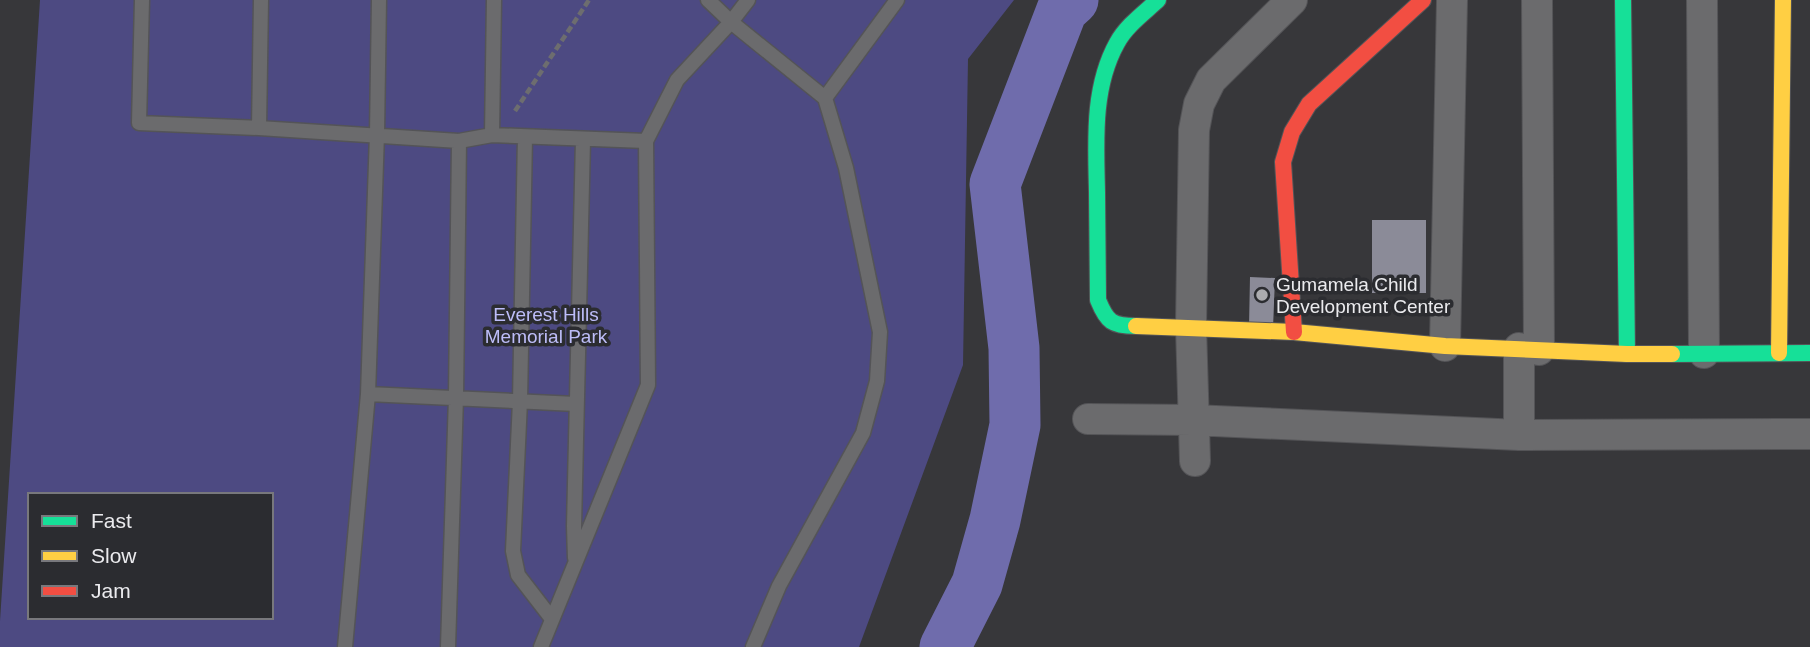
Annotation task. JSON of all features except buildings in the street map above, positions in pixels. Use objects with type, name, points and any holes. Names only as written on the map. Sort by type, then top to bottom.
[{"type":"street","points":[[1158,0],[1127,29],[1118,43],[1098,101],[1098,300],[1105,316],[1111,322],[1124,326],[1294,332],[1444,346],[1627,354],[1810,353]]},
{"type":"street","points":[[1195,461],[1191,327],[1194,130],[1199,104],[1211,80],[1292,0]]},
{"type":"street","points":[[1294,332],[1283,163],[1289,136],[1297,119],[1309,104],[1423,0]]},
{"type":"street","points":[[1444,346],[1452,0]]},
{"type":"street","points":[[1519,435],[1529,349],[1537,0]]},
{"type":"street","points":[[1623,0],[1627,354]]},
{"type":"street","points":[[1702,0],[1704,353]]},
{"type":"street","points":[[1779,353],[1783,0]]},
{"type":"street","points":[[1088,419],[1193,420],[1519,435],[1810,434]]},
{"type":"lane","points":[[142,0],[139,123],[377,134],[459,141],[492,135],[646,141]]},
{"type":"lane","points":[[259,128],[261,0]]},
{"type":"lane","points":[[345,647],[368,394],[379,0]]},
{"type":"lane","points":[[492,135],[494,0]]},
{"type":"lane","points":[[708,0],[825,98],[846,168],[880,332],[877,381],[863,433],[779,586],[752,647]]},
{"type":"lane","points":[[541,647],[648,385],[646,141],[677,80],[748,0]]},
{"type":"lane","points":[[825,98],[897,0]]},
{"type":"lane","points":[[518,137],[520,401],[513,551],[517,575],[552,619]]},
{"type":"lane","points":[[575,563],[583,140]]},
{"type":"lane","points":[[448,647],[456,397],[459,141]]},
{"type":"lane","points":[[368,394],[576,404]]},
{"type":"path","points":[[518,137],[515,110],[589,0]]},
{"type":"green space","name":"Everest Hills Memorial Park","points":[[40,0],[1014,0],[968,59],[963,365],[859,647],[0,647]]},
{"type":"waterway","points":[[945,647],[977,584],[995,520],[1015,425],[1014,348],[995,184],[1062,10],[1073,0]]},
{"type":"traffic: fast","points":[[1136,326],[1111,321],[1098,300],[1097,116],[1103,78],[1117,43],[1130,25],[1158,0]]},
{"type":"traffic: fast","points":[[1623,0],[1627,354]]},
{"type":"traffic: fast","points":[[1672,354],[1810,353]]},
{"type":"traffic: slow","points":[[1779,353],[1783,0]]},
{"type":"traffic: slow","points":[[1136,326],[1294,332],[1445,346],[1672,354]]},
{"type":"traffic: jam","points":[[1294,332],[1283,162],[1292,132],[1309,104],[1423,0]]},
{"type":"place","name":"Gumamela Child Development Center","points":[[1262,295]]}]
